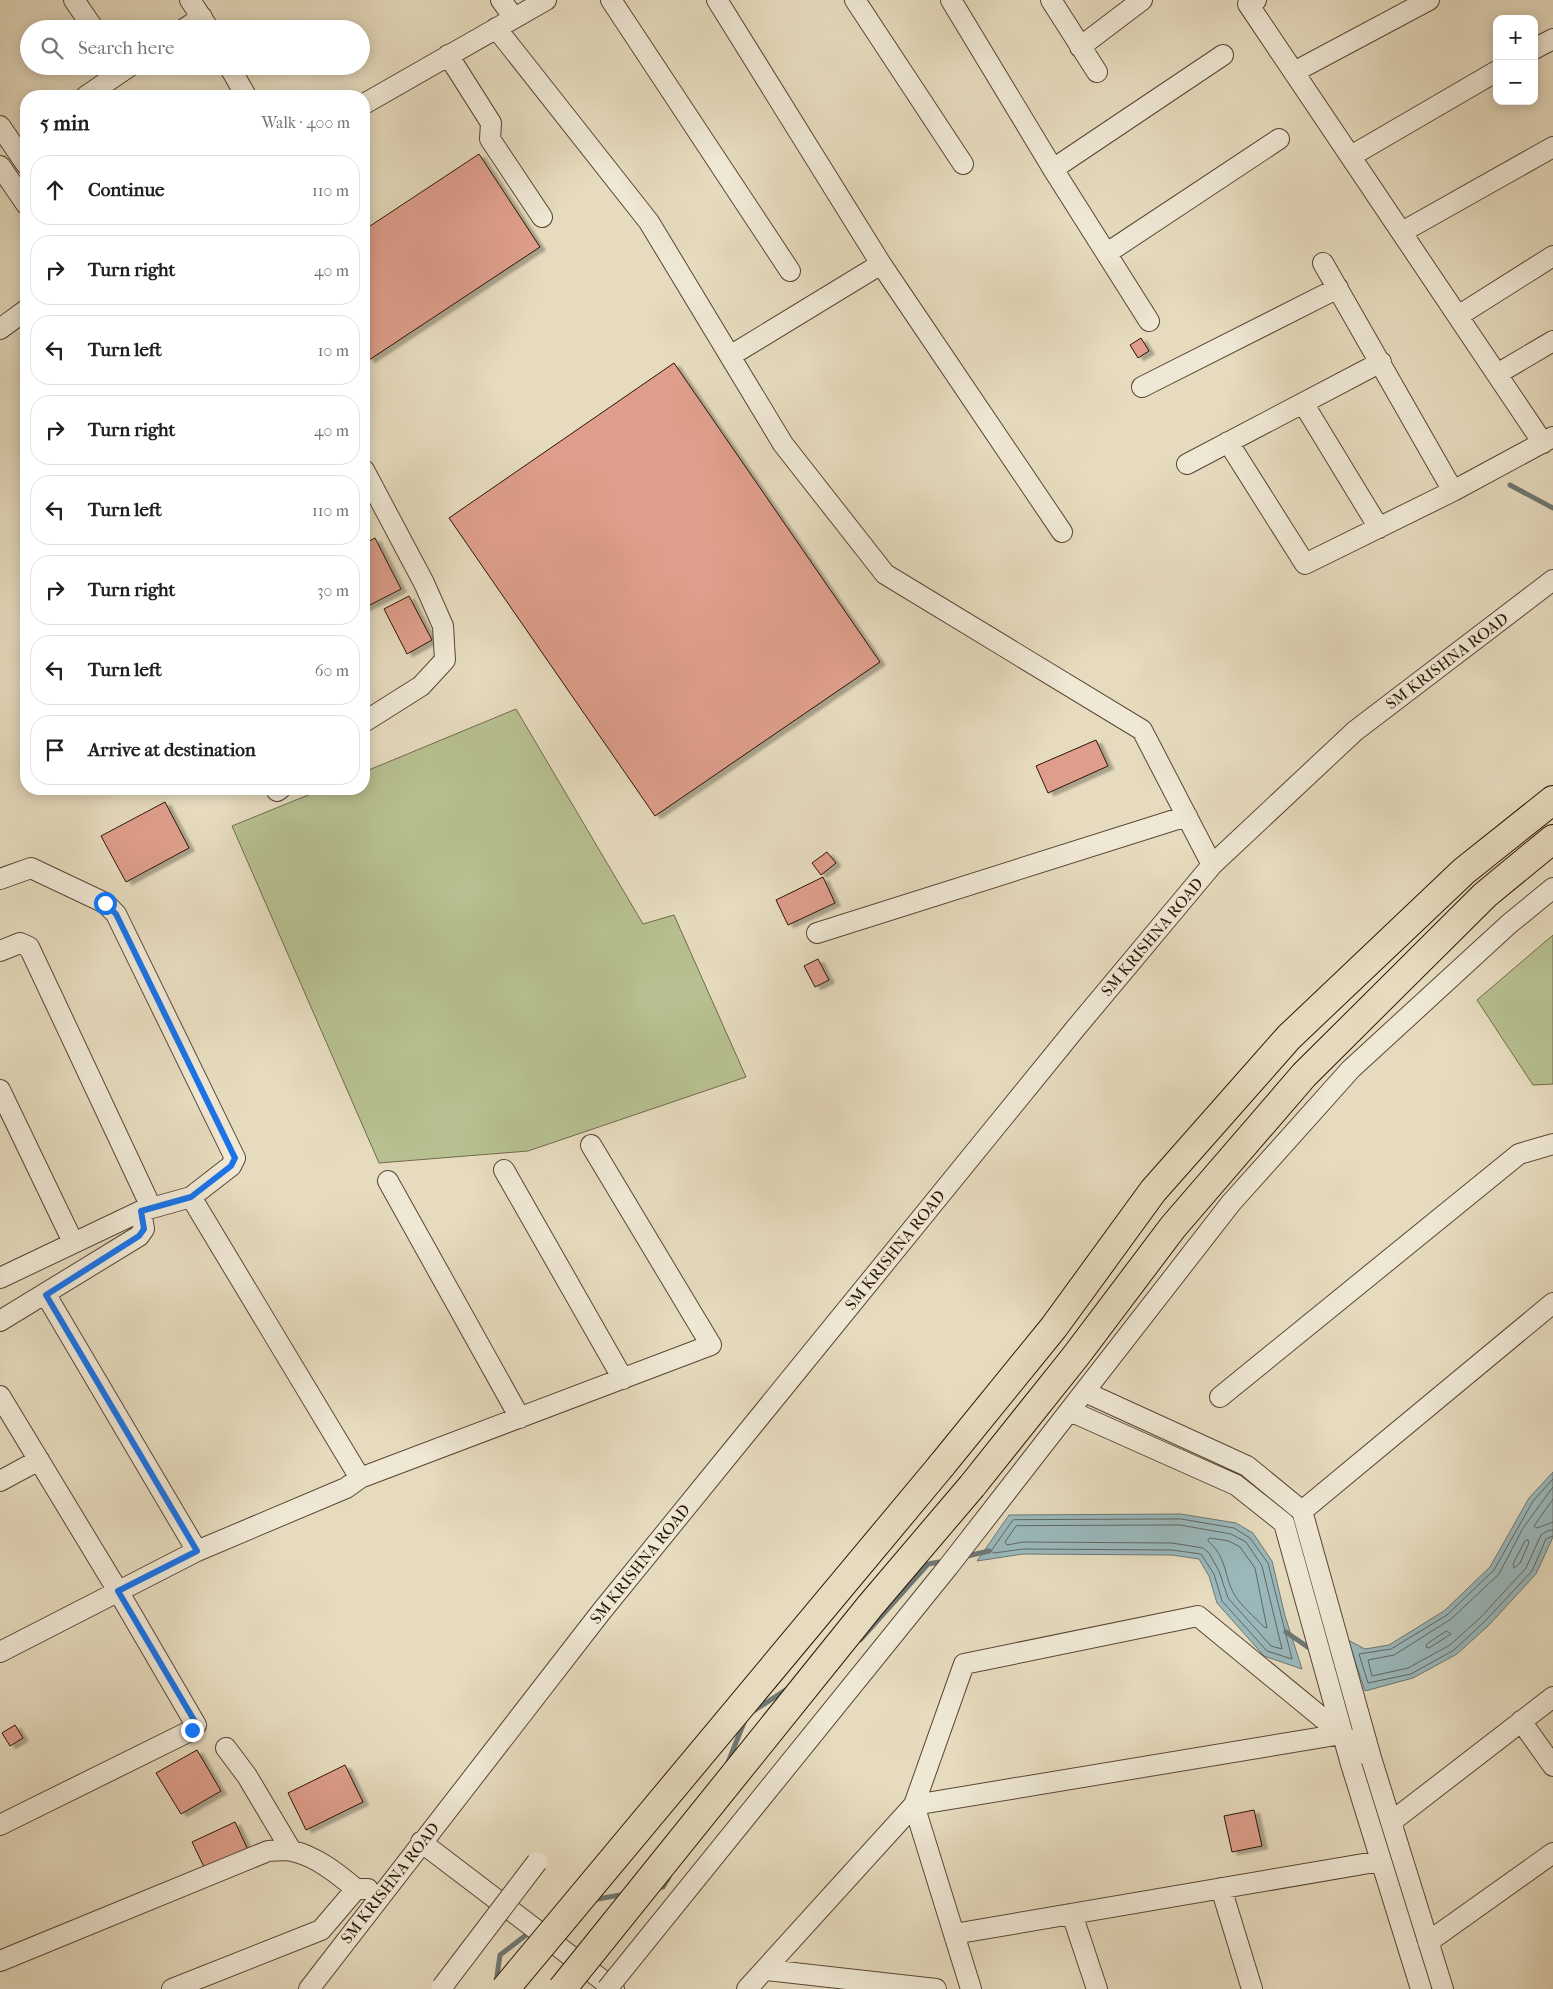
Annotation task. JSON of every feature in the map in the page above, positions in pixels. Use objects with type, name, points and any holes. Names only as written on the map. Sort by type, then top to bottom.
[{"type":"highway","points":[[505,1989],[941,1466],[1054,1327],[1153,1191],[1289,1037],[1464,872],[1553,800]]},
{"type":"highway","points":[[562,1989],[870,1606],[972,1486],[1075,1357],[1173,1226],[1297,1083],[1486,896],[1553,839]]},
{"type":"street","points":[[74,0],[88,20]]},
{"type":"street","points":[[190,0],[203,20]]},
{"type":"street","points":[[501,0],[514,18]]},
{"type":"street","points":[[370,100],[546,0]]},
{"type":"street","points":[[611,0],[790,271]]},
{"type":"street","points":[[717,0],[881,264],[1062,532]]},
{"type":"street","points":[[855,0],[963,164]]},
{"type":"street","points":[[951,0],[1149,321]]},
{"type":"street","points":[[1051,0],[1096,72]]},
{"type":"street","points":[[1080,46],[1142,0]]},
{"type":"street","points":[[1228,442],[1305,564],[1453,491],[1548,440],[1497,374],[1248,4],[1256,0]]},
{"type":"street","points":[[1294,72],[1429,0]]},
{"type":"street","points":[[496,28],[649,222],[783,444],[885,574],[1142,730],[1212,865]]},
{"type":"street","points":[[1538,47],[1553,38]]},
{"type":"street","points":[[448,55],[491,123],[490,139],[542,217]]},
{"type":"street","points":[[1053,168],[1223,55]]},
{"type":"street","points":[[1350,156],[1493,73]]},
{"type":"street","points":[[94,90],[114,75]]},
{"type":"street","points":[[235,75],[243,90]]},
{"type":"street","points":[[0,126],[20,141]]},
{"type":"street","points":[[1106,253],[1279,140]]},
{"type":"street","points":[[1402,232],[1553,148]]},
{"type":"street","points":[[0,166],[20,195]]},
{"type":"street","points":[[1458,316],[1553,256]]},
{"type":"street","points":[[1323,263],[1453,491]]},
{"type":"street","points":[[730,356],[881,264]]},
{"type":"street","points":[[1142,388],[1338,288]]},
{"type":"street","points":[[0,329],[20,314]]},
{"type":"street","points":[[1497,374],[1553,341]]},
{"type":"street","points":[[1186,464],[1381,362]]},
{"type":"street","points":[[1303,403],[1379,528]]},
{"type":"street","points":[[370,481],[424,583],[443,626],[445,660],[421,686],[370,718]]},
{"type":"street","name":"SM KRISHNA ROAD","points":[[309,1989],[601,1612],[1075,1029],[1212,865],[1355,731],[1553,580]]},
{"type":"street","points":[[817,933],[1187,816]]},
{"type":"street","points":[[0,879],[31,868],[105,903],[116,914],[235,1158],[231,1166],[191,1197],[146,1209],[0,1278]]},
{"type":"street","points":[[607,1989],[961,1550],[1231,1203],[1345,1076],[1509,924],[1553,888]]},
{"type":"street","points":[[0,951],[20,943],[29,947],[146,1209],[144,1229],[139,1236],[46,1295],[0,1321]]},
{"type":"street","points":[[0,1090],[73,1242]]},
{"type":"street","points":[[1220,1396],[1519,1154],[1553,1144]]},
{"type":"street","points":[[0,1652],[197,1551],[346,1488],[360,1478],[711,1345],[591,1146]]},
{"type":"street","points":[[504,1170],[623,1379]]},
{"type":"street","points":[[388,1181],[520,1418]]},
{"type":"street","points":[[191,1197],[360,1478]]},
{"type":"street","points":[[46,1295],[197,1551]]},
{"type":"street","points":[[1302,1511],[1553,1303]]},
{"type":"street","points":[[1085,1392],[1247,1466],[1302,1511],[1371,1758],[1443,1989]]},
{"type":"street","points":[[0,1396],[118,1591],[196,1725],[192,1730],[0,1826]]},
{"type":"street","points":[[1070,1411],[1236,1485],[1284,1523],[1342,1734],[1421,1989]]},
{"type":"street","points":[[0,1481],[39,1460]]},
{"type":"street","points":[[747,1989],[767,1970],[914,1805],[964,1664],[1198,1616],[1371,1758]]},
{"type":"street","points":[[1391,1822],[1553,1697]]},
{"type":"street","points":[[1521,1721],[1553,1766]]},
{"type":"street","points":[[914,1805],[1342,1734]]},
{"type":"street","points":[[226,1748],[247,1776],[291,1850]]},
{"type":"street","points":[[914,1805],[971,1989]]},
{"type":"street","points":[[421,1842],[614,1989]]},
{"type":"street","points":[[0,1961],[268,1851],[291,1850],[330,1869],[356,1889],[386,1888]]},
{"type":"street","points":[[1428,1942],[1553,1853]]},
{"type":"street","points":[[954,1934],[1381,1861]]},
{"type":"street","points":[[441,1988],[537,1862]]},
{"type":"street","points":[[1221,1888],[1252,1989]]},
{"type":"street","points":[[172,1989],[320,1930],[356,1889]]},
{"type":"street","points":[[1072,1914],[1096,1989]]},
{"type":"street","points":[[767,1970],[936,1989]]},
{"type":"green space","points":[[516,709],[643,924],[674,915],[746,1077],[528,1151],[379,1163],[232,826],[308,795],[370,795],[370,770]]},
{"type":"green space","points":[[1553,935],[1553,1084],[1533,1085],[1477,1000]]},
{"type":"water","points":[[1553,1472],[1553,1537],[1536,1574],[1489,1625],[1457,1654],[1413,1678],[1365,1691],[1348,1640],[1365,1649],[1389,1645],[1444,1611],[1490,1567],[1529,1498]]},
{"type":"water","points":[[1181,1514],[1236,1523],[1253,1533],[1272,1561],[1285,1616],[1302,1669],[1264,1656],[1217,1603],[1209,1576],[1199,1559],[1172,1555],[1023,1554],[977,1561],[1009,1515]]},
{"type":"building","points":[[479,154],[540,247],[370,359],[370,226]]},
{"type":"building","points":[[1141,338],[1149,351],[1138,358],[1130,345]]},
{"type":"building","points":[[674,363],[880,662],[655,816],[449,518]]},
{"type":"building","points":[[375,538],[401,589],[370,605],[370,541]]},
{"type":"building","points":[[409,596],[432,640],[407,654],[384,609]]},
{"type":"building","points":[[1096,740],[1108,766],[1048,793],[1036,766]]},
{"type":"building","points":[[165,802],[189,848],[126,882],[101,836]]},
{"type":"building","points":[[827,852],[836,863],[821,875],[812,863]]},
{"type":"building","points":[[823,877],[835,903],[788,925],[776,900]]},
{"type":"building","points":[[818,959],[829,980],[815,987],[804,966]]},
{"type":"building","points":[[15,1725],[23,1738],[10,1746],[2,1733]]},
{"type":"building","points":[[197,1750],[221,1791],[181,1814],[156,1773]]},
{"type":"building","points":[[345,1765],[363,1802],[306,1830],[288,1793]]},
{"type":"building","points":[[1254,1810],[1262,1846],[1232,1852],[1224,1816]]},
{"type":"building","points":[[235,1822],[249,1852],[206,1871],[192,1842]]},
{"type":"waterway","points":[[1510,485],[1553,508]]},
{"type":"waterway","points":[[963,1557],[989,1551]]},
{"type":"waterway","points":[[860,1640],[928,1564],[945,1561]]},
{"type":"waterway","points":[[1286,1632],[1312,1650]]},
{"type":"waterway","points":[[752,1712],[787,1689]]},
{"type":"waterway","points":[[727,1765],[745,1720]]},
{"type":"waterway","points":[[656,1888],[663,1887],[669,1877]]},
{"type":"waterway","points":[[592,1900],[626,1894]]},
{"type":"waterway","points":[[496,1983],[500,1955],[530,1932]]},
{"type":"route","points":[[105,903],[116,914],[235,1158],[231,1166],[191,1197],[141,1211],[144,1229],[139,1236],[46,1295],[197,1551],[118,1591],[194,1720],[196,1725],[192,1730]]}]
